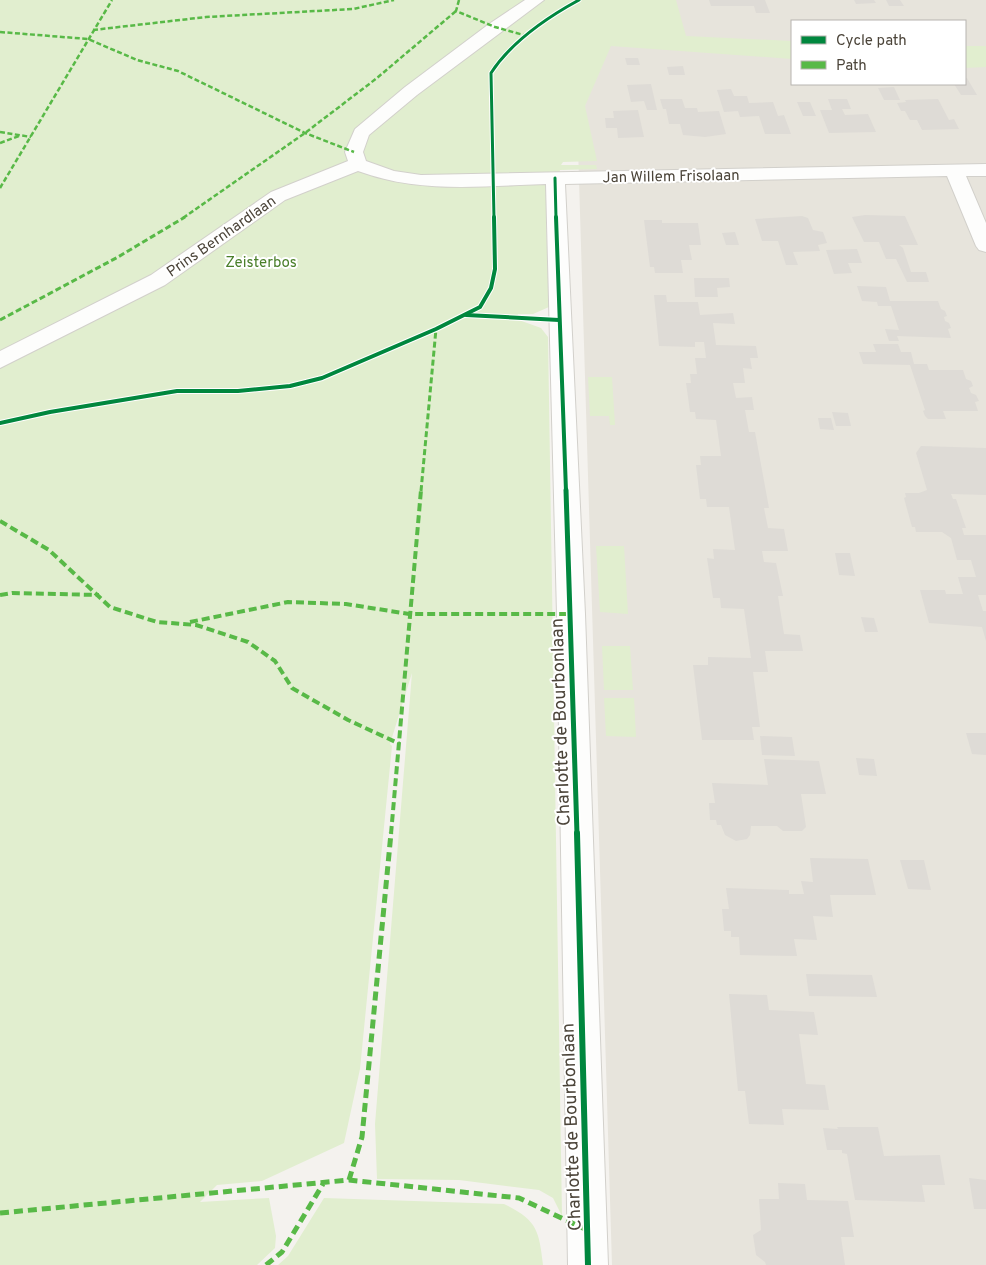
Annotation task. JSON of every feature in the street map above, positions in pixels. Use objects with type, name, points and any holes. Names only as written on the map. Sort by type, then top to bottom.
[{"type":"street","points":[[358,164],[354,152],[361,133],[495,27],[536,0]]},
{"type":"street","name":"Jan Willem Frisolaan","points":[[358,164],[390,176],[421,182],[986,170]]},
{"type":"street","name":"Prins Bernhardlaan","points":[[0,360],[158,280],[278,196],[358,164]]},
{"type":"street","points":[[954,171],[986,246]]},
{"type":"street","name":"Charlotte de Bourbonlaan","points":[[555,178],[571,614],[588,1265]]},
{"type":"shaded area","points":[[606,0],[986,0],[986,1265],[612,1265],[578,147],[586,86]]},
{"type":"green space","name":"Zeisterbos","points":[[0,0],[676,0],[686,36],[791,41],[791,59],[611,46],[585,106],[597,161],[563,162],[561,165],[596,165],[597,169],[560,170],[546,218],[549,307],[533,314],[518,314],[516,319],[541,328],[548,337],[562,1216],[553,1198],[539,1190],[459,1180],[377,1179],[375,1124],[412,673],[390,744],[392,746],[360,1069],[344,1143],[262,1181],[217,1185],[200,1202],[269,1198],[276,1236],[275,1248],[257,1265],[0,1265]]},
{"type":"green space","points":[[966,46],[986,46],[986,67],[966,68]]},
{"type":"green space","points":[[588,377],[612,377],[615,425],[610,425],[609,416],[590,416]]},
{"type":"green space","points":[[596,546],[624,546],[628,614],[600,612]]},
{"type":"green space","points":[[602,646],[630,646],[633,690],[604,690]]},
{"type":"green space","points":[[604,698],[634,698],[636,737],[606,736]]},
{"type":"green space","points":[[324,1198],[504,1204],[523,1215],[534,1227],[540,1243],[543,1265],[278,1265],[288,1256]]},
{"type":"building","points":[[709,0],[765,0],[770,13],[756,13],[754,6],[711,6]]},
{"type":"building","points":[[854,0],[874,0],[876,3],[856,4]]},
{"type":"building","points":[[886,0],[900,0],[904,6],[889,6]]},
{"type":"building","points":[[625,58],[638,58],[640,65],[627,65]]},
{"type":"building","points":[[683,66],[685,75],[669,75],[667,67]]},
{"type":"building","points":[[967,78],[977,95],[961,95],[955,85],[966,85]]},
{"type":"building","points":[[651,84],[657,110],[647,110],[644,101],[631,102],[627,85]]},
{"type":"building","points":[[894,87],[900,100],[884,100],[878,88]]},
{"type":"building","points":[[731,89],[734,96],[747,96],[749,103],[773,102],[778,116],[784,115],[791,134],[765,134],[759,116],[740,117],[738,111],[724,112],[717,90]]},
{"type":"building","points":[[660,99],[682,99],[685,108],[697,108],[698,112],[719,111],[726,134],[705,137],[683,135],[680,124],[669,124],[666,109],[663,109]]},
{"type":"building","points":[[828,99],[847,99],[851,109],[842,109],[845,115],[868,114],[876,132],[829,133],[820,110],[832,110]]},
{"type":"building","points":[[938,99],[949,120],[954,119],[959,129],[922,130],[917,120],[910,120],[905,111],[901,111],[897,103],[906,102],[905,100]]},
{"type":"building","points":[[797,102],[810,102],[816,116],[803,116]]},
{"type":"building","points":[[638,110],[644,137],[618,138],[617,128],[606,128],[605,118],[614,118],[613,111]]},
{"type":"building","points":[[865,215],[905,216],[918,245],[899,245],[903,248],[911,272],[926,272],[929,282],[907,282],[896,259],[886,259],[879,242],[864,242],[852,217]]},
{"type":"building","points":[[802,216],[808,218],[813,230],[823,232],[827,243],[818,245],[820,251],[793,252],[798,265],[786,265],[778,241],[762,241],[755,219]]},
{"type":"building","points":[[644,220],[662,220],[662,223],[698,223],[701,245],[689,245],[692,260],[681,260],[683,273],[655,273],[654,267],[650,267]]},
{"type":"building","points":[[735,232],[739,245],[726,245],[722,233]]},
{"type":"building","points":[[857,249],[862,263],[848,263],[852,273],[834,274],[826,250]]},
{"type":"building","points":[[694,278],[729,278],[730,287],[717,288],[718,297],[695,297]]},
{"type":"building","points":[[857,286],[886,287],[890,301],[938,301],[941,309],[945,311],[947,316],[944,317],[951,328],[948,329],[951,338],[897,336],[899,341],[889,341],[885,329],[899,330],[891,306],[878,306],[877,302],[862,301]]},
{"type":"building","points":[[654,295],[666,295],[667,302],[698,302],[700,315],[733,313],[735,324],[713,323],[716,345],[756,346],[758,358],[750,358],[752,369],[743,368],[745,383],[733,383],[736,398],[752,397],[754,410],[745,410],[749,432],[755,432],[769,508],[764,508],[768,528],[784,529],[788,551],[762,551],[764,562],[776,563],[783,596],[778,596],[784,634],[800,635],[803,651],[765,651],[768,672],[753,672],[760,727],[752,727],[754,740],[702,740],[693,665],[708,665],[708,657],[751,658],[744,609],[721,608],[720,598],[713,598],[707,558],[714,559],[713,549],[735,550],[729,507],[707,507],[706,499],[700,499],[696,465],[701,465],[700,456],[721,456],[716,420],[696,419],[695,412],[690,412],[686,383],[691,383],[690,374],[697,374],[695,358],[706,358],[704,342],[695,342],[695,347],[659,346]]},
{"type":"building","points":[[873,344],[898,344],[901,352],[911,352],[914,364],[927,364],[929,370],[963,370],[966,379],[971,381],[973,386],[969,388],[971,393],[976,395],[979,401],[975,402],[978,411],[943,411],[946,419],[928,419],[923,411],[925,410],[910,365],[863,364],[859,352],[876,352]]},
{"type":"building","points":[[832,412],[848,413],[851,426],[836,426]]},
{"type":"building","points":[[818,418],[831,418],[834,430],[820,429]]},
{"type":"building","points":[[921,446],[986,448],[986,495],[951,494],[953,499],[956,499],[966,528],[962,528],[964,535],[986,535],[986,595],[978,595],[983,611],[986,611],[986,641],[982,627],[929,623],[920,590],[945,590],[946,594],[963,594],[958,577],[976,577],[971,560],[957,560],[951,538],[942,532],[916,532],[915,527],[912,527],[904,498],[906,497],[905,493],[919,493],[927,490],[916,453]]},
{"type":"building","points":[[835,553],[850,553],[855,576],[839,575]]},
{"type":"building","points":[[861,617],[874,618],[878,632],[865,632]]},
{"type":"building","points":[[966,733],[986,733],[986,755],[972,754]]},
{"type":"building","points":[[760,736],[792,737],[795,756],[762,755]]},
{"type":"building","points":[[856,758],[874,759],[877,776],[859,775]]},
{"type":"building","points":[[764,759],[819,761],[826,794],[801,794],[806,827],[802,831],[783,831],[777,826],[751,826],[750,835],[747,839],[736,841],[725,835],[721,825],[717,825],[716,820],[710,820],[709,803],[715,803],[712,783],[768,785]]},
{"type":"building","points":[[810,858],[868,859],[876,895],[830,895],[833,917],[813,916],[817,940],[794,939],[797,956],[740,955],[739,937],[731,937],[731,931],[724,931],[722,909],[729,909],[726,888],[789,890],[789,894],[804,894],[801,881],[813,882]]},
{"type":"building","points":[[900,860],[924,860],[931,890],[908,889]]},
{"type":"building","points":[[806,974],[872,975],[877,997],[809,996]]},
{"type":"building","points":[[729,994],[767,995],[769,1010],[814,1012],[818,1035],[799,1034],[806,1084],[825,1085],[829,1110],[782,1109],[784,1125],[749,1124],[745,1091],[738,1091]]},
{"type":"building","points":[[837,1127],[878,1127],[884,1156],[940,1155],[945,1185],[922,1185],[925,1202],[855,1200],[847,1154],[842,1153],[842,1150],[827,1150],[823,1128],[838,1129]]},
{"type":"building","points":[[969,1178],[986,1180],[986,1209],[974,1209]]},
{"type":"building","points":[[778,1183],[805,1184],[807,1200],[848,1201],[854,1237],[841,1237],[845,1265],[766,1265],[756,1255],[753,1235],[761,1230],[759,1199],[779,1199]]},
{"type":"marked path","points":[[0,188],[112,0]]},
{"type":"marked path","points":[[93,30],[206,17],[353,9],[394,0]]},
{"type":"marked path","points":[[459,0],[456,11],[495,27],[527,36]]},
{"type":"marked path","points":[[0,320],[118,257],[193,212],[305,133],[377,78],[456,11]]},
{"type":"marked path","points":[[0,32],[88,39],[137,60],[178,71],[305,133],[354,152]]},
{"type":"marked path","points":[[0,132],[31,137]]},
{"type":"marked path","points":[[0,143],[19,136]]},
{"type":"marked path","points":[[349,1180],[362,1137],[400,744],[409,614],[436,329]]},
{"type":"marked path","points":[[0,521],[49,550],[110,607],[157,622],[196,625],[248,642],[275,661],[292,688],[348,720],[400,744]]},
{"type":"marked path","points":[[0,595],[12,593],[99,595]]},
{"type":"marked path","points":[[190,622],[288,602],[346,604],[409,614],[571,614]]},
{"type":"marked path","points":[[0,1213],[349,1180],[519,1198],[587,1230]]},
{"type":"marked path","points":[[266,1265],[282,1252],[323,1184]]},
{"type":"cycle path","points":[[0,423],[50,412],[177,391],[238,391],[290,386],[322,378],[436,329],[480,307],[491,288],[495,269],[491,73],[507,52],[530,32],[579,0]]},
{"type":"cycle path","points":[[555,178],[571,614],[588,1265]]},
{"type":"cycle path","points":[[466,315],[559,320]]}]
